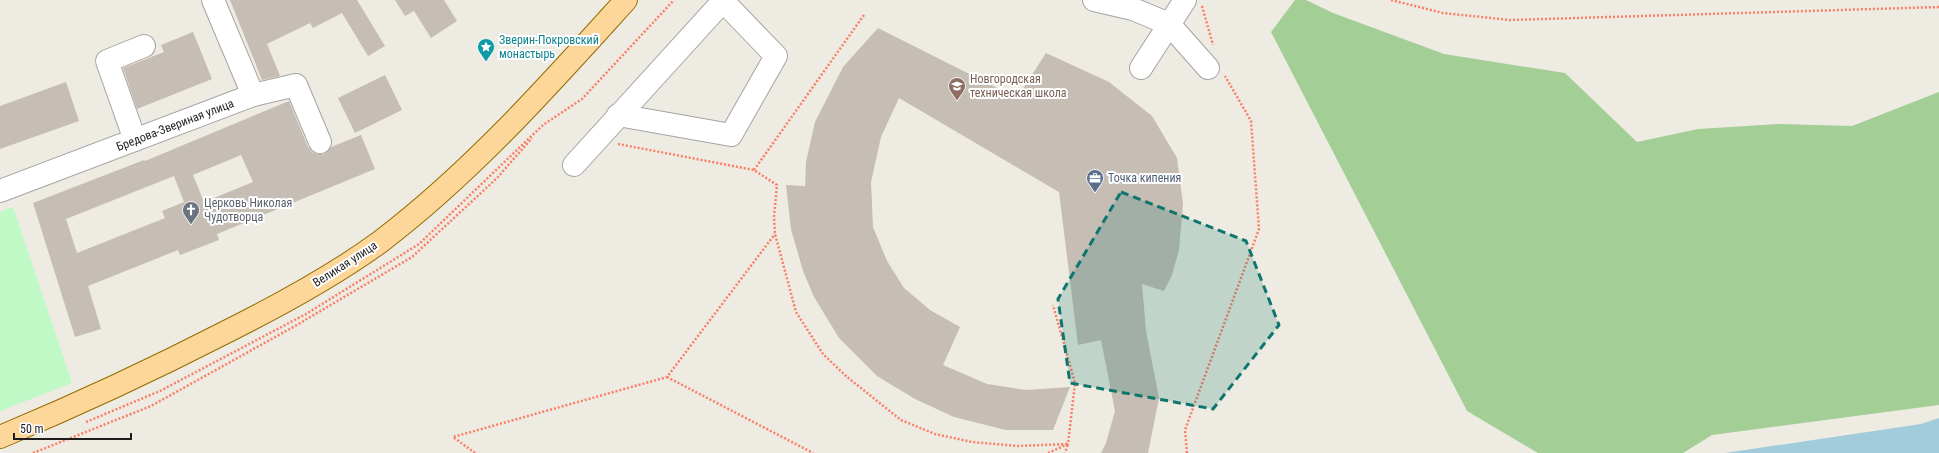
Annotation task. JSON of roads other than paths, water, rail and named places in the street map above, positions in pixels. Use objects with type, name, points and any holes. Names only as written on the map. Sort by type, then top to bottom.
[{"type":"main road","name":"Великая улица","points":[[0,437],[60,412],[161,365],[258,316],[328,276],[379,242],[456,178],[495,141],[626,0]]},
{"type":"street","points":[[213,0],[253,95]]},
{"type":"street","points":[[574,165],[618,115],[723,0],[776,56],[730,135],[618,115]]},
{"type":"street","points":[[1094,0],[1133,9],[1169,24],[1216,64]]},
{"type":"street","points":[[1140,68],[1169,24],[1193,2]]},
{"type":"street","points":[[136,140],[107,61],[144,46]]},
{"type":"street","name":"Бредова-Звериная улица","points":[[0,191],[253,95],[296,85],[320,142]]},
{"type":"water","points":[[1939,418],[1939,453],[1725,453],[1921,424]]},
{"type":"place","name":"Зверин-Покровский монастырь","points":[[486,62]]},
{"type":"place","name":"Новгородская техническая школа","points":[[957,101]]},
{"type":"place","name":"Точка кипения","points":[[1095,193]]},
{"type":"place","name":"Церковь Николая Чудотворца","points":[[191,225]]}]
